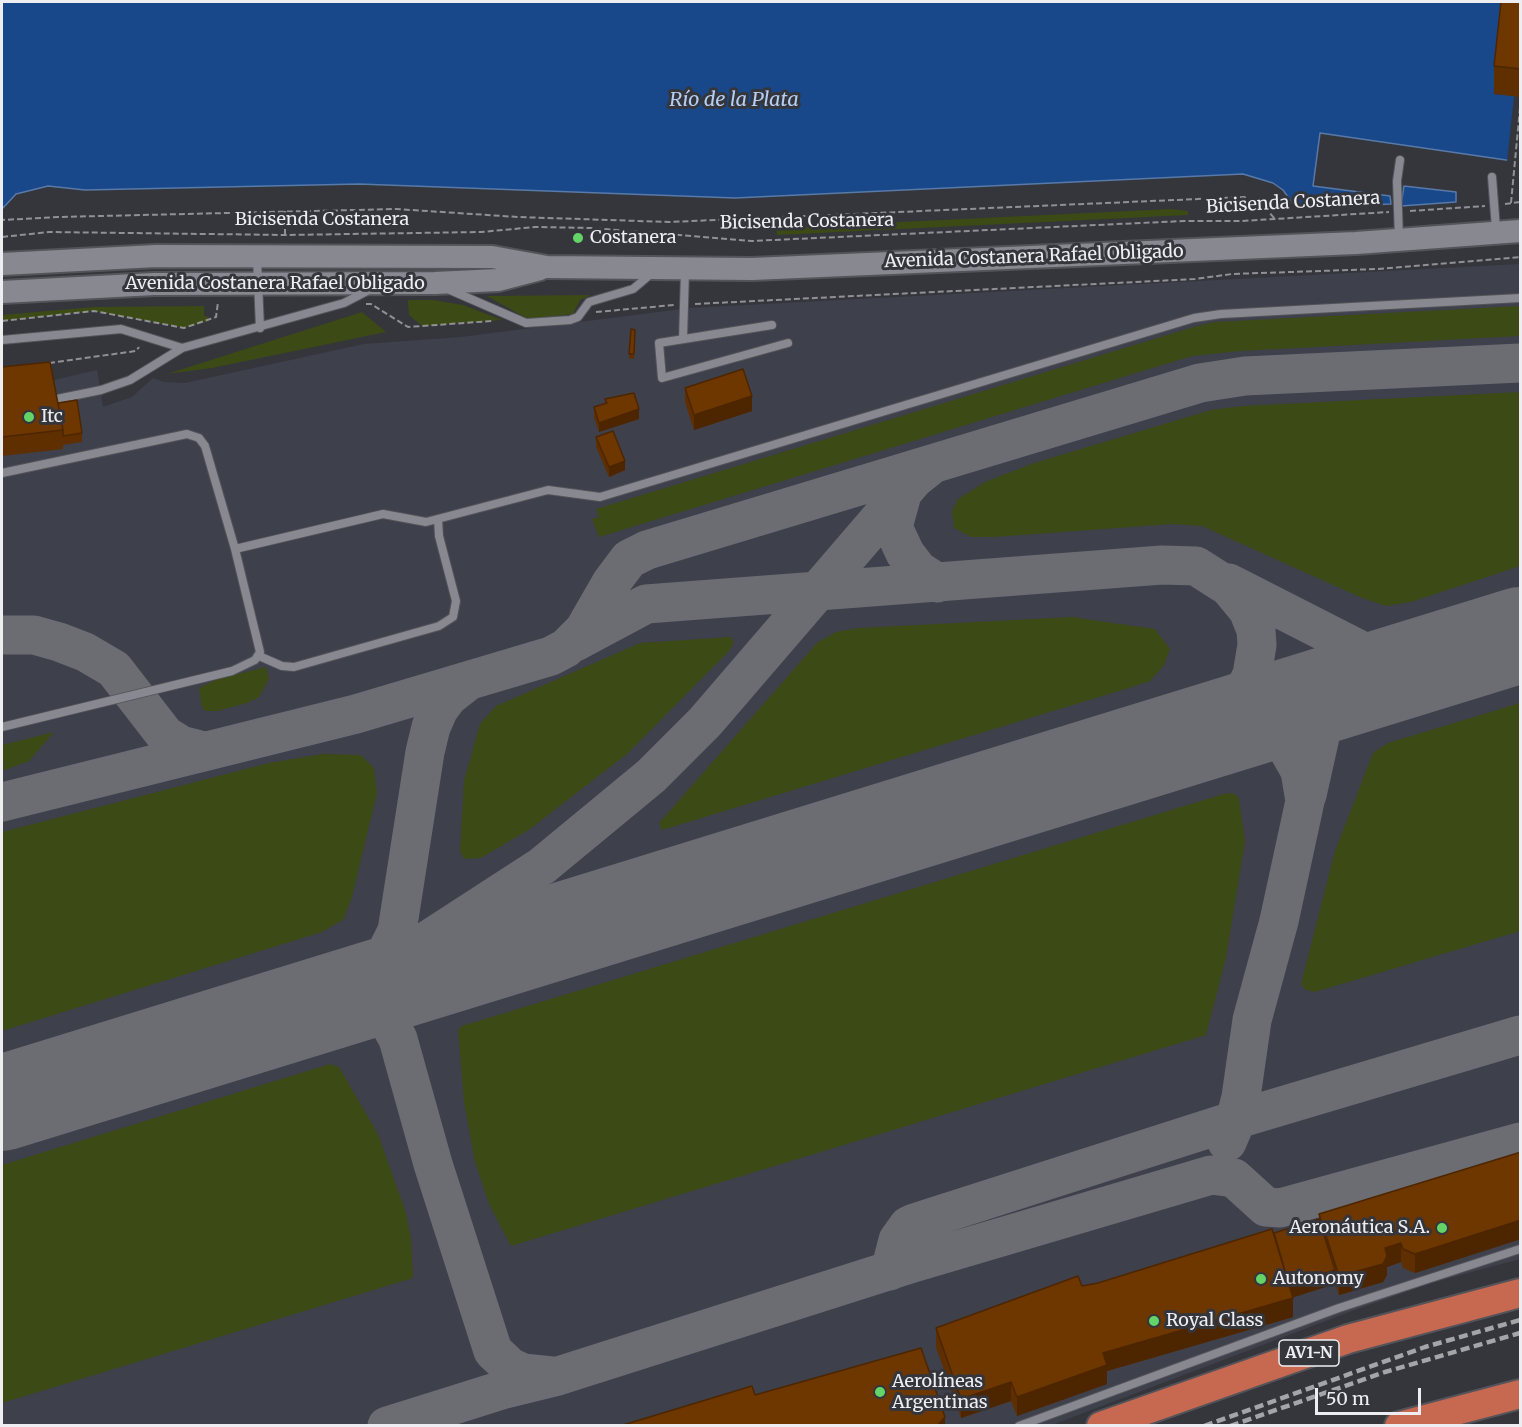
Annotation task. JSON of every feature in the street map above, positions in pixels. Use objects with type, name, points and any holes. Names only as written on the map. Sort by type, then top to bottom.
[{"type":"highway","name":"AV1-N","points":[[1101,1425],[1348,1339],[1521,1293]]},
{"type":"highway","points":[[1399,1425],[1521,1394]]},
{"type":"main road","name":"Avenida Costanera Rafael Obligado","points":[[2,264],[156,256],[492,257],[547,267],[764,268],[1400,240],[1521,231]]},
{"type":"main road","name":"Avenida Costanera Rafael Obligado","points":[[2,292],[143,284],[378,285],[435,283],[498,280],[547,267]]},
{"type":"lane","points":[[1400,160],[1397,181],[1400,240]]},
{"type":"lane","points":[[1492,177],[1496,234]]},
{"type":"lane","points":[[257,256],[260,328]]},
{"type":"lane","points":[[435,283],[526,323],[570,320],[581,314],[589,302],[633,289],[656,268]]},
{"type":"lane","points":[[683,339],[685,268]]},
{"type":"lane","points":[[57,399],[101,390],[130,380],[148,367],[183,348],[344,303],[378,285]]},
{"type":"lane","points":[[235,549],[383,514],[426,522],[548,490],[600,497],[1194,318],[1221,314],[1521,298]]},
{"type":"lane","points":[[772,326],[659,343],[662,378],[788,343]]},
{"type":"lane","points":[[2,340],[121,329],[183,348]]},
{"type":"lane","points":[[2,473],[187,434],[194,436],[205,446],[235,549],[258,639],[259,656]]},
{"type":"lane","points":[[259,656],[282,666],[294,667],[439,626],[453,617],[456,601],[439,536],[438,519]]},
{"type":"lane","points":[[2,727],[232,671],[246,667],[259,656]]},
{"type":"lane","points":[[1019,1425],[1339,1308],[1521,1249]]},
{"type":"path","points":[[1511,203],[1521,108]]},
{"type":"path","points":[[2,223],[2,220],[58,217],[396,209],[518,217],[669,222],[1244,197],[1262,204],[1275,219]]},
{"type":"path","name":"Bicisenda Costanera","points":[[2,237],[49,232],[285,235],[593,228],[752,241],[1275,219],[1494,206],[1521,202]]},
{"type":"path","points":[[285,210],[285,235]]},
{"type":"path","points":[[581,314],[684,304],[822,295],[1195,279],[1232,274],[1378,268],[1521,257]]},
{"type":"path","points":[[46,363],[136,351],[151,323]]},
{"type":"shaded area","points":[[1520,264],[1520,1259],[1431,1283],[1352,1311],[1052,1425],[2,1425],[2,386],[50,381],[97,370],[103,407],[132,397],[153,378],[164,382],[185,383],[364,344],[461,337],[690,308]]},
{"type":"green space","points":[[1170,209],[1188,211],[1188,215],[777,235],[776,228]]},
{"type":"green space","points":[[591,295],[580,300],[573,314],[528,319],[487,296]]},
{"type":"green space","points":[[408,300],[433,300],[463,305],[502,320],[422,326],[409,315]]},
{"type":"green space","points":[[204,306],[204,316],[209,317],[209,321],[184,328],[94,311],[2,321],[2,315],[94,307]]},
{"type":"green space","points":[[1520,306],[1520,336],[1240,351],[1192,356],[599,537],[592,519],[599,517],[596,509],[1197,326],[1215,322]]},
{"type":"green space","points":[[362,312],[386,332],[212,368],[167,374]]},
{"type":"green space","points":[[1520,392],[1520,566],[1411,602],[1386,606],[1362,598],[1202,526],[1172,524],[995,537],[971,537],[954,528],[952,511],[958,499],[985,482],[1034,463],[1211,410],[1242,406]]},
{"type":"green space","points":[[1072,617],[1155,629],[1170,649],[1164,665],[1150,681],[1132,687],[662,830],[659,823],[817,643],[836,632],[859,628]]},
{"type":"green space","points":[[731,637],[734,642],[729,651],[627,754],[530,829],[481,858],[464,859],[460,851],[464,781],[480,724],[496,706],[640,643]]},
{"type":"green space","points":[[266,667],[269,679],[259,697],[247,703],[217,711],[205,711],[202,707],[199,688],[215,680]]},
{"type":"green space","points":[[1520,703],[1520,931],[1315,992],[1306,990],[1301,984],[1335,851],[1373,753],[1388,743]]},
{"type":"green space","points":[[54,732],[29,761],[2,771],[2,745]]},
{"type":"green space","points":[[323,754],[361,755],[374,768],[377,793],[352,897],[344,919],[322,932],[2,1031],[2,832],[269,763]]},
{"type":"green space","points":[[1227,793],[1235,794],[1239,799],[1245,841],[1226,958],[1206,1035],[511,1246],[489,1204],[475,1162],[464,1102],[458,1030],[462,1026]]},
{"type":"green space","points":[[330,1064],[339,1067],[378,1134],[405,1210],[411,1238],[413,1278],[2,1403],[2,1165]]},
{"type":"water","name":"Río de la Plata","points":[[2,2],[1520,2],[1520,162],[1320,133],[1313,186],[1390,196],[1391,204],[1296,208],[1283,190],[1273,183],[1243,174],[735,198],[359,184],[85,190],[48,186],[16,194],[2,209]]},
{"type":"water","points":[[1404,186],[1456,192],[1456,202],[1401,206]]},
{"type":"pier","points":[[1501,25],[1520,27],[1520,165],[1507,162],[1514,96],[1494,94]]},
{"type":"building","points":[[1501,2],[1521,2],[1521,69],[1494,66]]},
{"type":"building","points":[[631,329],[635,330],[634,354],[629,354]]},
{"type":"building","name":"Itc","points":[[50,362],[63,430],[2,437],[2,367]]},
{"type":"building","points":[[743,369],[752,396],[694,415],[685,388]]},
{"type":"building","points":[[634,393],[639,409],[599,423],[594,407],[607,403],[605,399]]},
{"type":"building","points":[[77,400],[82,433],[63,436],[58,403]]},
{"type":"building","points":[[613,431],[625,461],[609,467],[596,437]]},
{"type":"building","points":[[1521,1152],[1521,1220],[1415,1254],[1403,1249],[1401,1243],[1385,1248],[1387,1256],[1383,1264],[1339,1276],[1319,1214]]},
{"type":"building","points":[[1319,1219],[1335,1270],[1289,1284],[1274,1233]]},
{"type":"building","points":[[1272,1229],[1293,1298],[1103,1353],[1107,1365],[1017,1397],[1011,1382],[961,1399],[936,1328],[1078,1276],[1082,1286],[1098,1283]]},
{"type":"building","points":[[921,1348],[945,1417],[938,1425],[623,1425],[752,1386],[755,1395]]},
{"type":"taxiway","points":[[2,802],[356,714],[551,656],[566,648],[584,630],[611,583],[629,559],[647,550],[1200,383],[1245,376],[1520,363]]},
{"type":"taxiway","points":[[363,982],[542,866],[651,776],[705,722],[914,479],[929,467]]},
{"type":"taxiway","points":[[902,494],[893,527],[905,553],[918,570],[938,583]]},
{"type":"taxiway","points":[[575,642],[646,604],[1162,565],[1196,566],[1229,587],[1248,610],[1256,630],[1257,645],[1252,675],[1242,695],[1214,724],[1187,738]]},
{"type":"taxiway","points":[[1229,583],[1376,658],[1401,666],[1431,662]]},
{"type":"taxiway","points":[[2,635],[34,635],[85,652],[114,669],[165,735],[181,745],[204,751]]},
{"type":"taxiway","points":[[1307,795],[1322,728],[1331,707],[1343,696],[1371,680]]},
{"type":"taxiway","points":[[372,973],[384,957],[397,931],[425,752],[431,727],[439,709],[448,697],[467,682]]},
{"type":"taxiway","points":[[1227,1142],[1241,1097],[1252,1020],[1279,921],[1305,801],[1300,771],[1282,739],[1256,726],[1232,723]]},
{"type":"taxiway","points":[[326,1004],[365,1005],[388,1021],[398,1039],[433,1164],[493,1351],[510,1367],[523,1373],[552,1376]]},
{"type":"taxiway","points":[[890,1271],[898,1240],[908,1226],[914,1223],[1248,1116],[1520,1035]]},
{"type":"taxiway","points":[[387,1426],[505,1389],[558,1376],[910,1264],[1211,1175],[1234,1178],[1266,1207],[1280,1208],[1520,1142]]},
{"type":"runway","points":[[2,1103],[1520,635]]},
{"type":"railway","points":[[1204,1426],[1425,1347],[1520,1320]]},
{"type":"railway","points":[[1230,1426],[1385,1372],[1520,1333]]},
{"type":"place","name":"Costanera","points":[[578,238]]},
{"type":"place","name":"Itc","points":[[29,417]]},
{"type":"place","name":"Aeronáutica S.A.","points":[[1442,1228]]},
{"type":"place","name":"Autonomy","points":[[1261,1279]]},
{"type":"place","name":"Royal Class","points":[[1154,1321]]},
{"type":"place","name":"Aerolíneas Argentinas","points":[[880,1392]]}]
